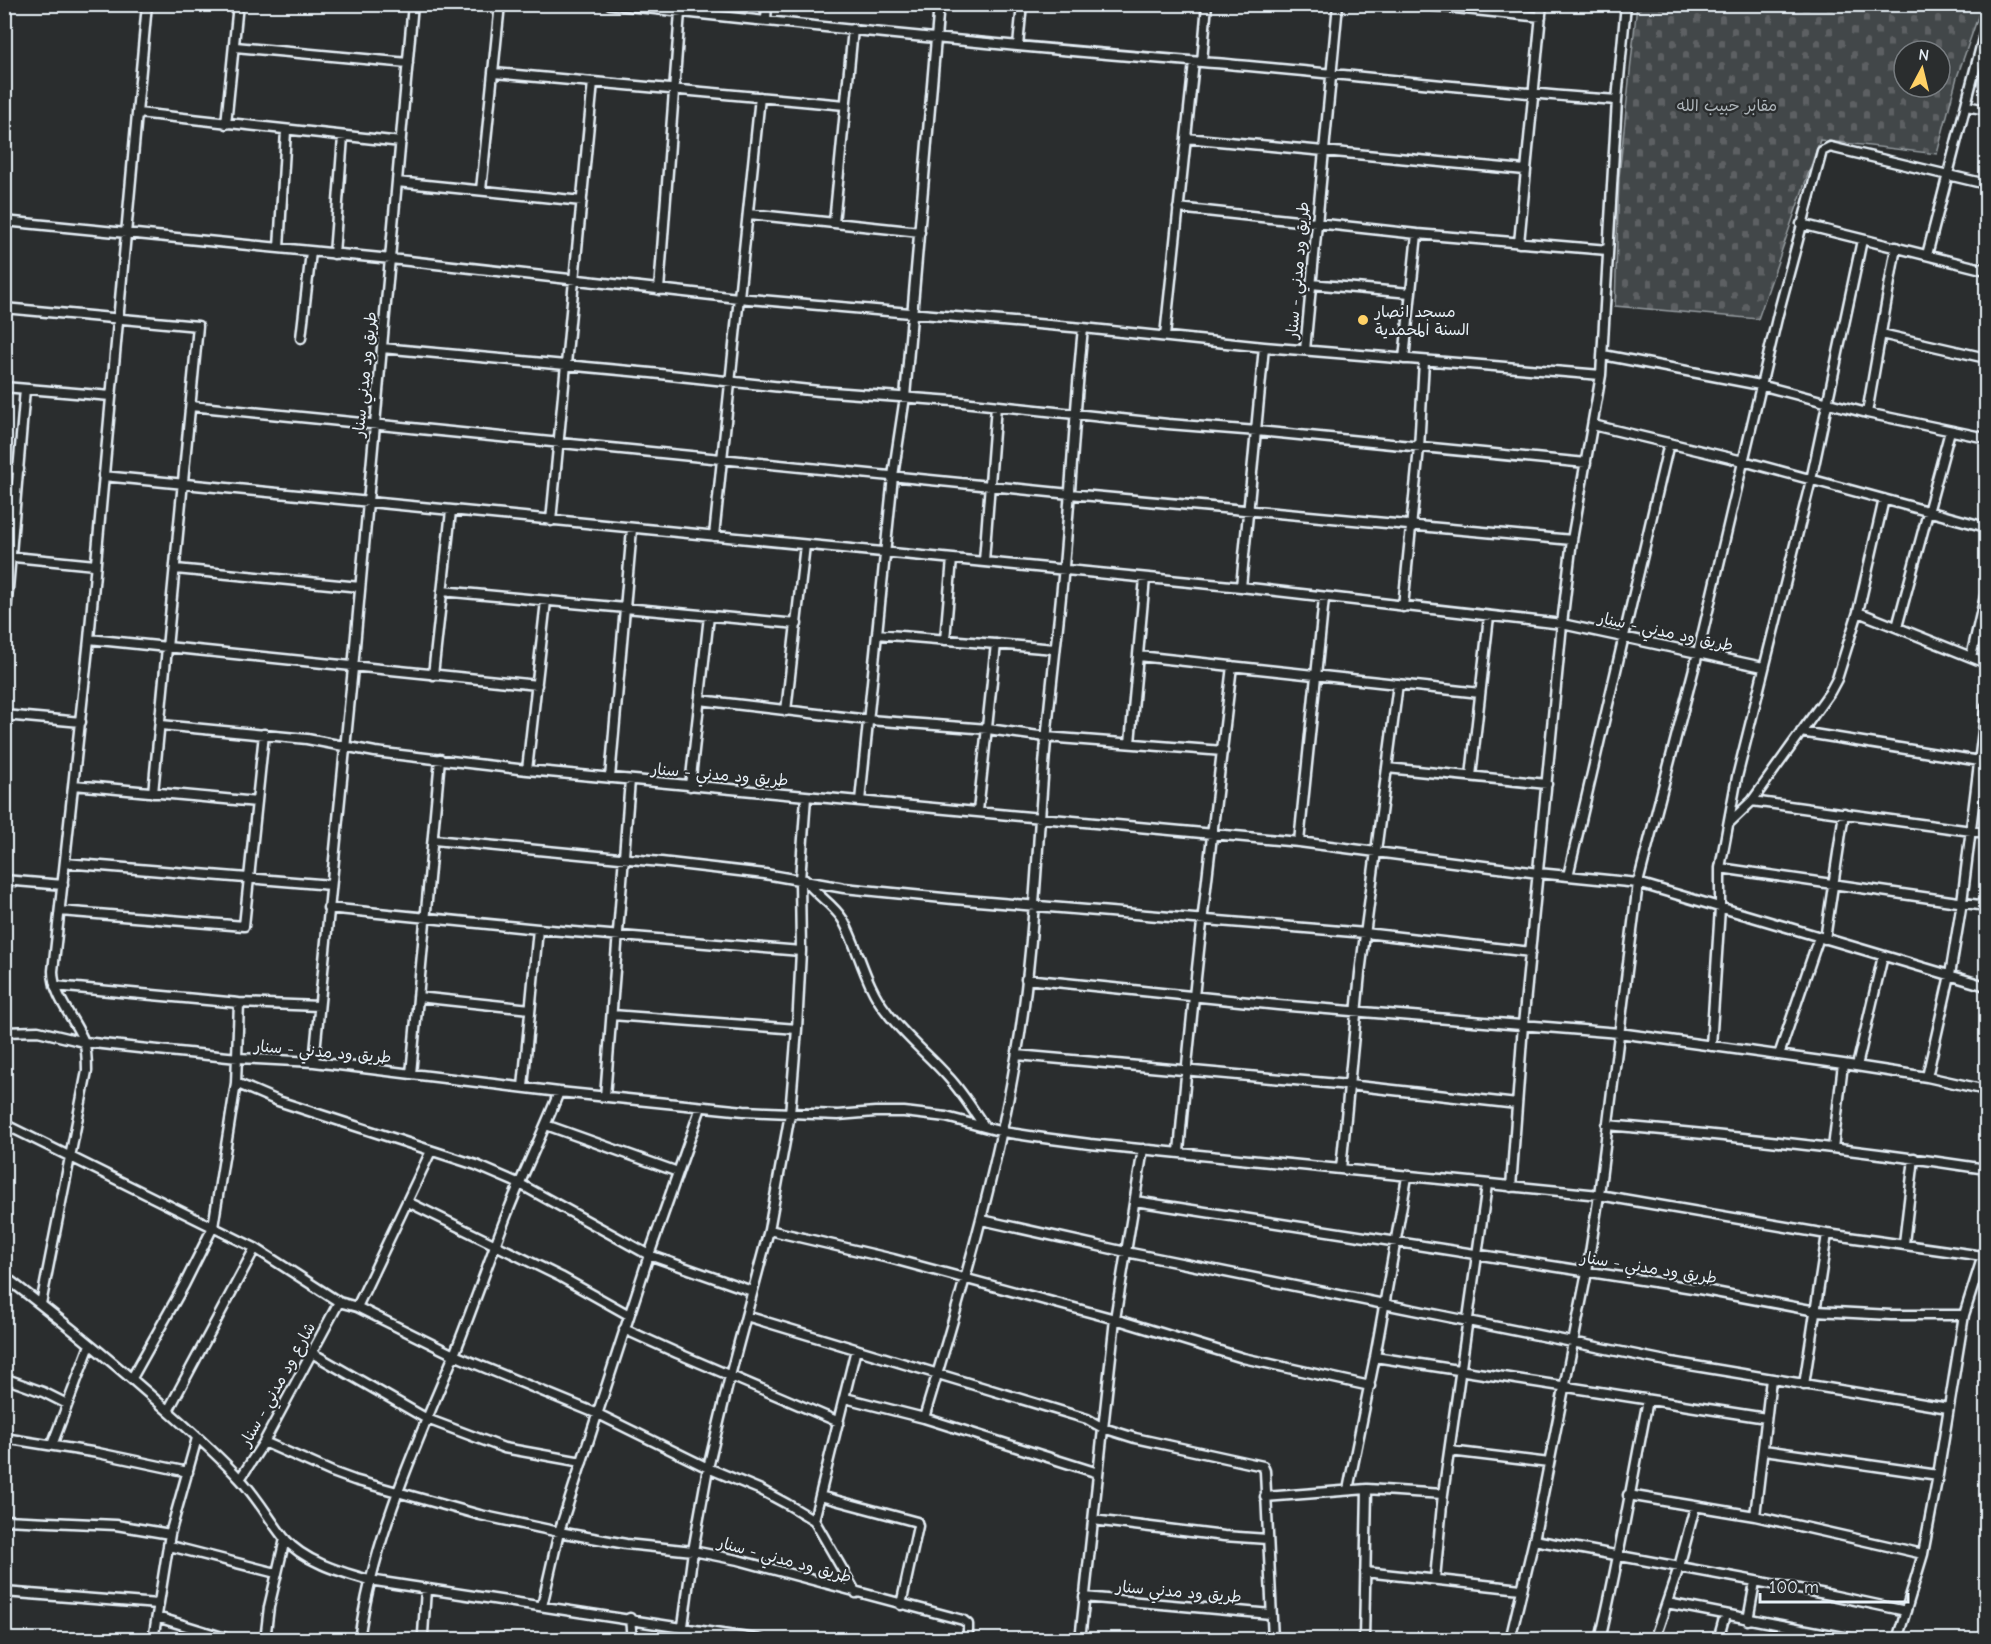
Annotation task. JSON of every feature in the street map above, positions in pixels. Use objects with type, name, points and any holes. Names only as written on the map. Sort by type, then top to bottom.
[{"type":"street","points":[[41,1304],[87,1071],[84,1042],[55,986],[53,972],[81,722],[147,4]]},
{"type":"street","points":[[226,124],[238,4]]},
{"type":"street","name":"طريق ود مدني سنار","points":[[314,1062],[353,668],[413,4]]},
{"type":"street","points":[[481,190],[500,4]]},
{"type":"street","points":[[610,4],[1018,46],[1617,100]]},
{"type":"street","points":[[766,20],[767,4]]},
{"type":"street","points":[[861,801],[893,476],[905,397],[939,4]]},
{"type":"street","points":[[1018,46],[1022,4]]},
{"type":"street","points":[[1165,336],[1186,138],[1207,4]]},
{"type":"street","name":"طريق ود مدني - سنار","points":[[1338,4],[1305,350],[1601,375]]},
{"type":"street","points":[[1417,4],[1540,17]]},
{"type":"street","points":[[1519,243],[1542,4]]},
{"type":"street","points":[[1511,1187],[1523,1025],[1562,624],[1572,540],[1603,355],[1617,100],[1626,4]]},
{"type":"street","points":[[659,290],[680,12]]},
{"type":"street","points":[[834,223],[853,29]]},
{"type":"street","points":[[1927,255],[1986,31]]},
{"type":"street","points":[[234,47],[408,63]]},
{"type":"street","points":[[494,73],[844,105]]},
{"type":"street","points":[[551,521],[593,82]]},
{"type":"street","points":[[714,536],[760,97]]},
{"type":"street","points":[[1967,106],[1986,110]]},
{"type":"street","points":[[138,113],[401,142]]},
{"type":"street","points":[[279,248],[286,131]]},
{"type":"street","points":[[334,254],[343,137]]},
{"type":"street","points":[[1186,138],[1525,170]]},
{"type":"street","points":[[1510,1640],[1534,1540],[1587,1272],[1599,1195],[1638,883],[1698,653],[1760,385],[1822,151],[1830,147],[1986,184]]},
{"type":"street","points":[[398,182],[582,201]]},
{"type":"street","points":[[1178,208],[1418,234],[1608,250]]},
{"type":"street","points":[[749,214],[920,232]]},
{"type":"street","points":[[4,221],[391,259],[738,298],[1305,350]]},
{"type":"street","points":[[1801,224],[1986,270]]},
{"type":"street","points":[[1404,359],[1418,234]]},
{"type":"street","points":[[1711,1046],[1720,908],[1720,868],[1724,844],[1737,777],[1763,668],[1811,480],[1862,240]]},
{"type":"street","points":[[1867,412],[1896,247]]},
{"type":"street","points":[[302,338],[311,252]]},
{"type":"street","points":[[1311,284],[1410,292]]},
{"type":"street","points":[[4,308],[198,326],[153,793]]},
{"type":"street","points":[[924,1418],[982,1220],[1003,1132],[1017,1054],[1026,980],[1046,737],[1064,569],[1083,328]]},
{"type":"street","points":[[1881,334],[1986,358]]},
{"type":"street","points":[[1241,587],[1264,347]]},
{"type":"street","points":[[382,348],[730,381],[819,392],[905,397],[1586,463]]},
{"type":"street","points":[[1603,355],[1760,385],[1827,403],[1986,438]]},
{"type":"street","points":[[1403,607],[1419,448],[1424,361]]},
{"type":"street","points":[[4,387],[111,396]]},
{"type":"street","points":[[4,636],[8,556],[19,469],[25,389]]},
{"type":"street","points":[[191,406],[1070,494],[1572,540]]},
{"type":"street","points":[[984,561],[996,406]]},
{"type":"street","points":[[1593,425],[1743,461],[1986,527]]},
{"type":"street","points":[[1898,627],[1950,431]]},
{"type":"street","points":[[1568,876],[1669,443]]},
{"type":"street","points":[[4,468],[19,469]]},
{"type":"street","name":"طريق ود مدني - سنار","points":[[104,476],[632,529],[1064,569],[1562,624],[1763,668]]},
{"type":"street","points":[[1730,822],[1752,801],[1837,679],[1858,612],[1884,500]]},
{"type":"street","points":[[433,675],[451,511]]},
{"type":"street","points":[[610,778],[632,529]]},
{"type":"street","points":[[786,711],[805,545]]},
{"type":"street","points":[[8,556],[95,565]]},
{"type":"street","points":[[945,640],[952,559]]},
{"type":"street","points":[[176,569],[360,587]]},
{"type":"street","points":[[1130,743],[1145,578]]},
{"type":"street","points":[[442,591],[797,624]]},
{"type":"street","points":[[1971,657],[1986,592]]},
{"type":"street","points":[[1299,842],[1324,598]]},
{"type":"street","points":[[527,770],[546,600]]},
{"type":"street","points":[[1858,612],[1986,663]]},
{"type":"street","points":[[690,786],[709,616]]},
{"type":"street","points":[[1471,776],[1489,616]]},
{"type":"street","points":[[877,634],[1055,649]]},
{"type":"street","points":[[89,639],[353,668],[537,685]]},
{"type":"street","points":[[978,812],[996,644]]},
{"type":"street","points":[[1139,656],[1480,693]]},
{"type":"street","points":[[1179,1152],[1202,920],[1214,835],[1232,666]]},
{"type":"street","points":[[1341,1169],[1365,933],[1398,684]]},
{"type":"street","points":[[700,700],[869,720],[1223,751]]},
{"type":"street","points":[[1927,1077],[1950,975],[1962,902],[1970,831],[1983,762],[1986,706]]},
{"type":"street","points":[[4,716],[81,722]]},
{"type":"street","name":"طريق ود مدني - سنار","points":[[161,725],[307,739],[345,747],[527,770],[806,797],[1040,816],[1299,842],[1538,873],[1638,883],[1986,986]]},
{"type":"street","points":[[1801,732],[1983,762]]},
{"type":"street","points":[[60,911],[244,926],[264,734]]},
{"type":"street","points":[[411,1074],[440,759]]},
{"type":"street","points":[[1387,768],[1547,784]]},
{"type":"street","points":[[605,1097],[630,780]]},
{"type":"street","points":[[74,785],[257,802]]},
{"type":"street","name":"طريق ود مدني - سنار","points":[[683,1626],[693,1551],[708,1468],[769,1230],[790,1114],[801,951],[806,797]]},
{"type":"street","points":[[1752,801],[1986,833]]},
{"type":"street","points":[[1779,1055],[1822,938],[1844,813]]},
{"type":"street","points":[[434,840],[625,858],[803,880],[855,889],[1365,933],[1531,952]]},
{"type":"street","points":[[65,863],[331,885]]},
{"type":"street","points":[[1720,868],[1986,906]]},
{"type":"street","points":[[4,880],[63,885]]},
{"type":"street","points":[[803,880],[836,910],[843,921],[863,963],[874,995],[886,1012],[949,1078],[984,1126]]},
{"type":"street","points":[[328,908],[538,929],[801,951]]},
{"type":"street","points":[[523,1087],[538,929]]},
{"type":"street","points":[[1857,1066],[1883,956]]},
{"type":"street","points":[[1026,980],[1356,1012],[1619,1033],[1857,1066],[1927,1077],[1986,1090]]},
{"type":"street","points":[[55,986],[239,1002],[319,1006]]},
{"type":"street","points":[[418,997],[530,1009]]},
{"type":"street","points":[[132,1378],[184,1285],[213,1227],[236,1083],[239,1002]]},
{"type":"street","points":[[612,1015],[797,1029]]},
{"type":"street","name":"طريق ود مدني - سنار","points":[[4,1032],[38,1031],[84,1042],[238,1058],[314,1062],[701,1107],[790,1114],[838,1115],[904,1112],[945,1117],[1003,1132],[1036,1137],[1599,1195],[1827,1234],[1904,1243],[1983,1256]]},
{"type":"street","points":[[1017,1054],[1349,1085],[1517,1104]]},
{"type":"street","points":[[1833,1148],[1843,1064]]},
{"type":"street","points":[[236,1083],[278,1101],[476,1165],[520,1184],[649,1255],[752,1291]]},
{"type":"street","points":[[359,1640],[369,1580],[399,1491],[520,1184],[559,1092]]},
{"type":"street","points":[[543,1606],[559,1532],[624,1329],[701,1107]]},
{"type":"street","points":[[4,1124],[255,1248],[339,1302],[357,1307],[454,1354],[598,1414],[708,1468],[761,1490],[814,1520],[856,1349]]},
{"type":"street","points":[[546,1125],[678,1173]]},
{"type":"street","points":[[1607,1125],[1722,1135],[1986,1169]]},
{"type":"street","points":[[1080,1640],[1115,1319],[1143,1149]]},
{"type":"street","points":[[357,1307],[431,1151]]},
{"type":"street","points":[[1904,1243],[1914,1158]]},
{"type":"street","points":[[1348,1490],[1370,1386],[1407,1177]]},
{"type":"street","points":[[1435,1579],[1443,1494],[1487,1185]]},
{"type":"street","name":"طريق ود مدني - سنار","points":[[1135,1201],[1699,1289],[1816,1311],[1891,1315],[1964,1315]]},
{"type":"street","points":[[408,1202],[496,1244],[630,1315]]},
{"type":"street","points":[[982,1220],[1126,1252],[1671,1362],[1948,1408]]},
{"type":"street","points":[[769,1230],[850,1247],[1115,1319],[1243,1358],[1370,1386]]},
{"type":"street","points":[[1804,1385],[1827,1234]]},
{"type":"street","points":[[1897,1640],[1923,1554],[1964,1315],[1986,1246]]},
{"type":"street","points":[[168,1411],[255,1248]]},
{"type":"street","points":[[4,1276],[132,1378],[240,1479],[285,1539],[304,1554],[324,1564],[369,1580],[683,1626],[714,1636],[761,1640]]},
{"type":"street","name":"شارع ود مدني - سنار","points":[[240,1479],[264,1442],[339,1302]]},
{"type":"street","points":[[746,1316],[1087,1419],[1103,1428],[1135,1438],[1263,1466],[1273,1640]]},
{"type":"street","points":[[624,1329],[839,1422]]},
{"type":"street","points":[[52,1445],[90,1345]]},
{"type":"street","points":[[312,1353],[427,1419],[504,1448],[582,1462]]},
{"type":"street","points":[[1375,1357],[1766,1418]]},
{"type":"street","points":[[4,1378],[43,1392],[67,1404]]},
{"type":"street","points":[[1755,1516],[1771,1379]]},
{"type":"street","points":[[845,1398],[924,1418],[1098,1473]]},
{"type":"street","points":[[1600,1640],[1619,1556],[1628,1496],[1648,1400]]},
{"type":"street","points":[[4,1438],[52,1445],[188,1472]]},
{"type":"street","points":[[153,1640],[170,1546],[170,1534],[197,1438]]},
{"type":"street","name":"طريق ود مدني - سنار","points":[[264,1442],[332,1472],[480,1515],[626,1544],[693,1551],[738,1560],[856,1593]]},
{"type":"street","points":[[1450,1450],[1550,1463]]},
{"type":"street","points":[[1764,1450],[1938,1475]]},
{"type":"street","points":[[1265,1497],[1367,1489],[1443,1494]]},
{"type":"street","points":[[1364,1640],[1367,1489]]},
{"type":"street","points":[[820,1496],[917,1522],[901,1605]]},
{"type":"street","points":[[1628,1496],[1755,1516],[1923,1554]]},
{"type":"street","points":[[1654,1640],[1679,1567],[1695,1507]]},
{"type":"street","points":[[4,1520],[116,1525],[170,1534]]},
{"type":"street","name":"طريق ود مدني - سنار","points":[[814,1520],[856,1593]]},
{"type":"street","points":[[1093,1520],[1212,1535],[1267,1539]]},
{"type":"street","points":[[265,1640],[276,1573],[285,1539]]},
{"type":"street","points":[[1534,1540],[1906,1611]]},
{"type":"street","points":[[170,1546],[276,1573]]},
{"type":"street","points":[[1365,1572],[1521,1590]]},
{"type":"street","points":[[1748,1620],[1755,1582]]},
{"type":"street","points":[[424,1640],[426,1589]]},
{"type":"street","points":[[4,1592],[158,1604]]},
{"type":"street","points":[[856,1593],[963,1620],[968,1624],[968,1640]]},
{"type":"street","name":"طريق ود مدني سنار","points":[[1084,1597],[1271,1614]]},
{"type":"street","points":[[1667,1603],[1859,1640]]},
{"type":"street","points":[[1718,1640],[1725,1615]]},
{"type":"street","points":[[157,1617],[232,1640]]},
{"type":"street","points":[[630,1618],[632,1640]]},
{"type":"green space","name":"مقابر حبيب الله","points":[[1981,4],[1952,96],[1952,39],[1892,39],[1892,99],[1951,99],[1937,154],[1820,140],[1758,319],[1615,306],[1619,177],[1637,5]]},
{"type":"place","name":"مسجد انصار السنة المحمدية","points":[[1363,320]]}]
